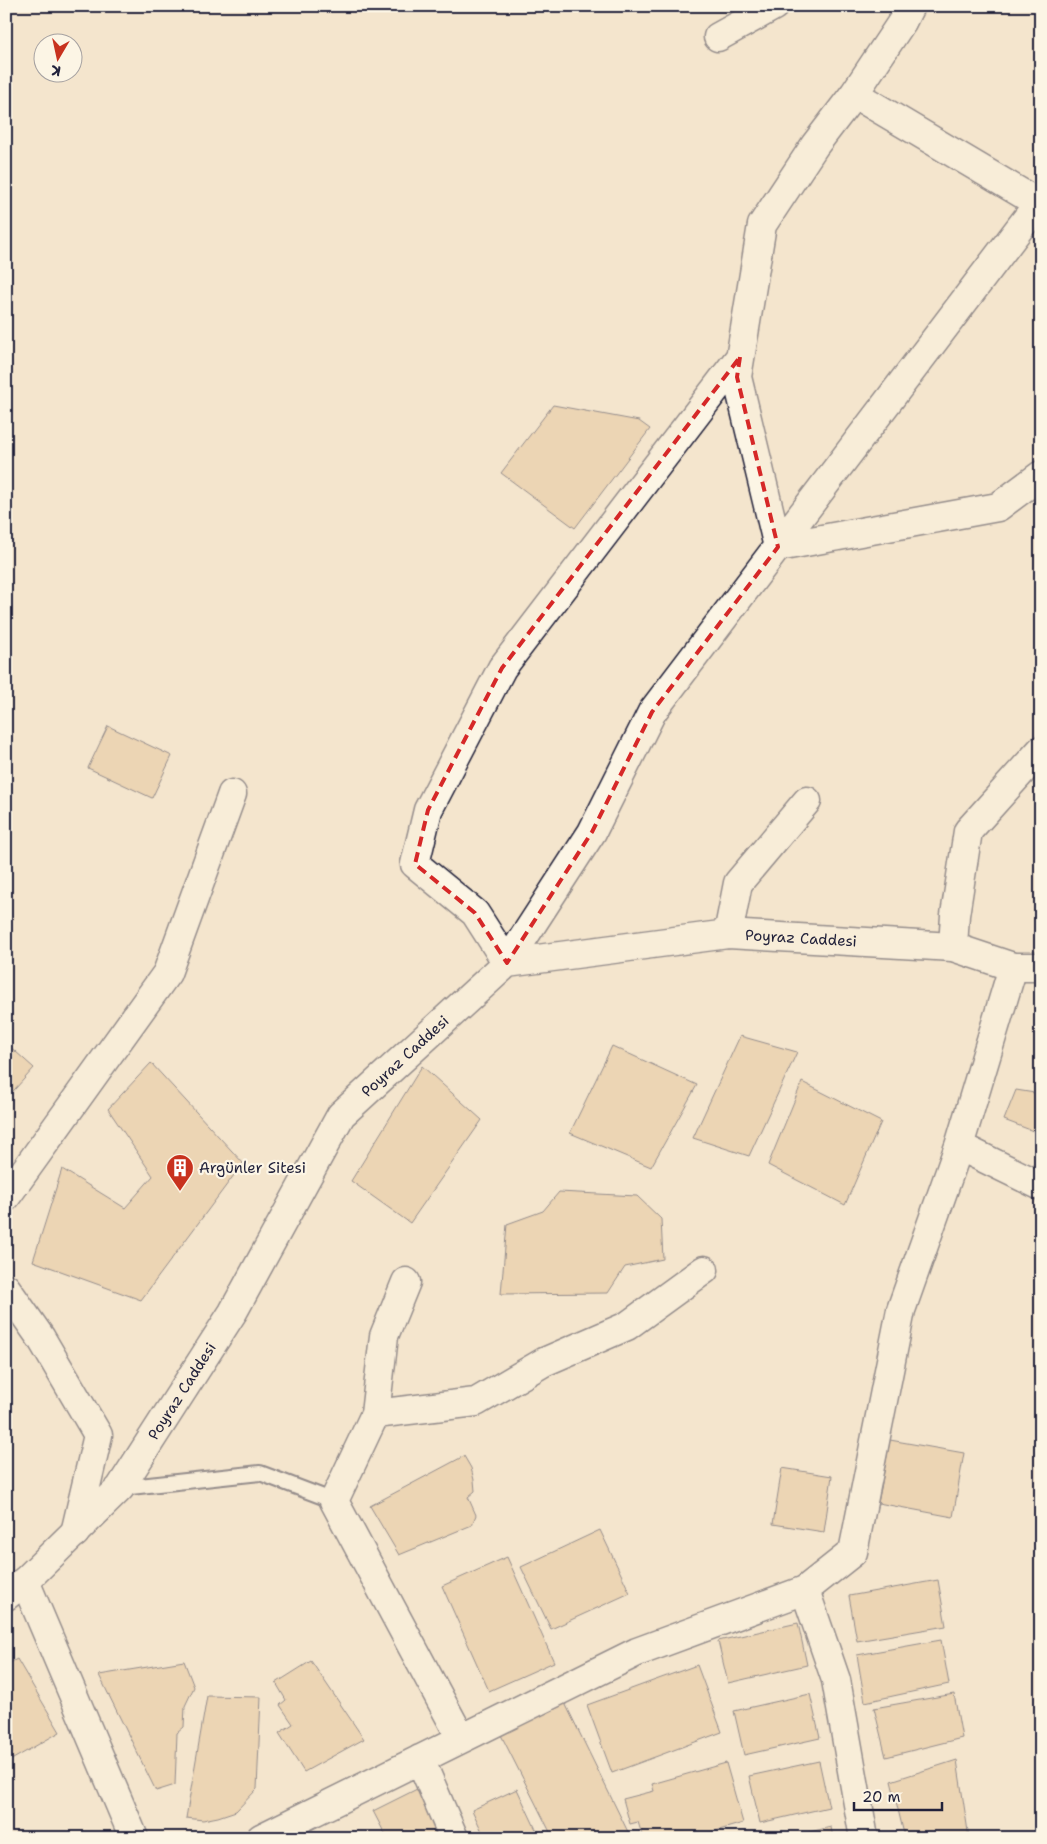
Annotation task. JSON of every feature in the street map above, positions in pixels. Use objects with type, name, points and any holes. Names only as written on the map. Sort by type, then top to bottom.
[{"type":"street","points":[[718,37],[774,6]]},
{"type":"street","points":[[778,547],[737,377],[762,225],[815,145],[854,94],[902,22],[910,6]]},
{"type":"street","points":[[740,357],[502,668],[428,810],[415,864],[475,913],[507,962],[592,832],[652,712],[1039,202],[854,94]]},
{"type":"street","points":[[778,547],[998,507],[1041,475]]},
{"type":"street","points":[[953,947],[955,915],[968,831],[1041,750]]},
{"type":"street","points":[[6,1196],[167,973],[232,794]]},
{"type":"street","points":[[728,934],[738,883],[807,801]]},
{"type":"street","name":"Poyraz Caddesi","points":[[16,1588],[120,1488],[233,1312],[341,1115],[507,962],[728,934],[953,947],[1013,967],[1041,967]]},
{"type":"street","points":[[261,1838],[637,1652],[805,1590],[853,1552],[901,1310],[959,1146],[1013,967]]},
{"type":"street","points":[[959,1146],[1041,1186]]},
{"type":"street","points":[[375,1414],[476,1402],[544,1362],[627,1326],[704,1270]]},
{"type":"street","points":[[406,1282],[384,1336],[375,1414],[334,1501],[461,1738]]},
{"type":"street","points":[[6,1288],[41,1338],[98,1435],[74,1533]]},
{"type":"street","points":[[16,1588],[134,1838]]},
{"type":"street","points":[[805,1590],[836,1680],[864,1838]]},
{"type":"street","points":[[420,1759],[454,1838]]},
{"type":"lane","points":[[120,1488],[260,1473],[334,1501]]},
{"type":"highlighted area","points":[[740,357],[737,377],[778,547],[652,712],[592,832],[507,963],[475,913],[415,864],[428,810],[502,668]]},
{"type":"building","points":[[553,405],[639,421],[650,429],[575,528],[501,473]]},
{"type":"building","points":[[108,726],[172,756],[152,798],[88,768]]},
{"type":"building","points":[[740,1036],[797,1052],[749,1156],[693,1138]]},
{"type":"building","points":[[6,1043],[34,1068],[6,1099]]},
{"type":"building","points":[[612,1046],[697,1085],[651,1167],[570,1133]]},
{"type":"building","name":"Argünler Sitesi","points":[[151,1063],[243,1163],[141,1300],[33,1261],[62,1169],[125,1208],[153,1176],[108,1109]]},
{"type":"building","points":[[422,1066],[482,1120],[410,1223],[351,1181]]},
{"type":"building","points":[[802,1082],[881,1122],[845,1205],[768,1165]]},
{"type":"building","points":[[1016,1090],[1041,1094],[1041,1134],[1004,1120]]},
{"type":"building","points":[[559,1192],[637,1196],[661,1219],[663,1259],[625,1267],[608,1293],[501,1294],[507,1224],[543,1211]]},
{"type":"building","points":[[890,1440],[964,1453],[953,1517],[878,1503]]},
{"type":"building","points":[[464,1456],[471,1468],[474,1480],[475,1491],[468,1497],[476,1515],[472,1525],[399,1555],[370,1506]]},
{"type":"building","points":[[782,1468],[832,1476],[824,1532],[773,1524]]},
{"type":"building","points":[[600,1530],[630,1593],[551,1629],[521,1567]]},
{"type":"building","points":[[507,1557],[554,1662],[489,1691],[442,1586]]},
{"type":"building","points":[[938,1580],[946,1626],[857,1641],[849,1596]]},
{"type":"building","points":[[798,1623],[807,1665],[728,1683],[718,1641]]},
{"type":"building","points":[[941,1640],[949,1684],[865,1702],[857,1655]]},
{"type":"building","points":[[17,1659],[60,1732],[6,1763],[6,1665]]},
{"type":"building","points":[[184,1661],[194,1687],[185,1706],[184,1727],[177,1733],[175,1785],[156,1791],[99,1675]]},
{"type":"building","points":[[311,1661],[364,1739],[304,1772],[279,1733],[293,1724],[280,1705],[286,1700],[276,1683]]},
{"type":"building","points":[[697,1665],[722,1732],[612,1773],[587,1705]]},
{"type":"building","points":[[810,1694],[820,1738],[744,1755],[734,1711]]},
{"type":"building","points":[[954,1694],[962,1738],[886,1757],[874,1708]]},
{"type":"building","points":[[207,1696],[261,1697],[257,1789],[236,1811],[203,1820],[186,1818]]},
{"type":"building","points":[[564,1701],[631,1838],[553,1838],[501,1735]]},
{"type":"building","points":[[957,1760],[969,1838],[905,1838],[891,1781]]},
{"type":"building","points":[[819,1761],[829,1807],[760,1823],[749,1776]]},
{"type":"building","points":[[726,1763],[743,1823],[692,1838],[643,1838],[638,1822],[630,1824],[623,1799],[654,1791],[652,1784]]},
{"type":"building","points":[[425,1785],[451,1838],[387,1838],[373,1811]]},
{"type":"building","points":[[517,1789],[540,1838],[485,1838],[472,1810]]},
{"type":"building","points":[[831,1827],[833,1838],[784,1838]]},
{"type":"place","name":"Argünler Sitesi","points":[[180,1192]]}]
